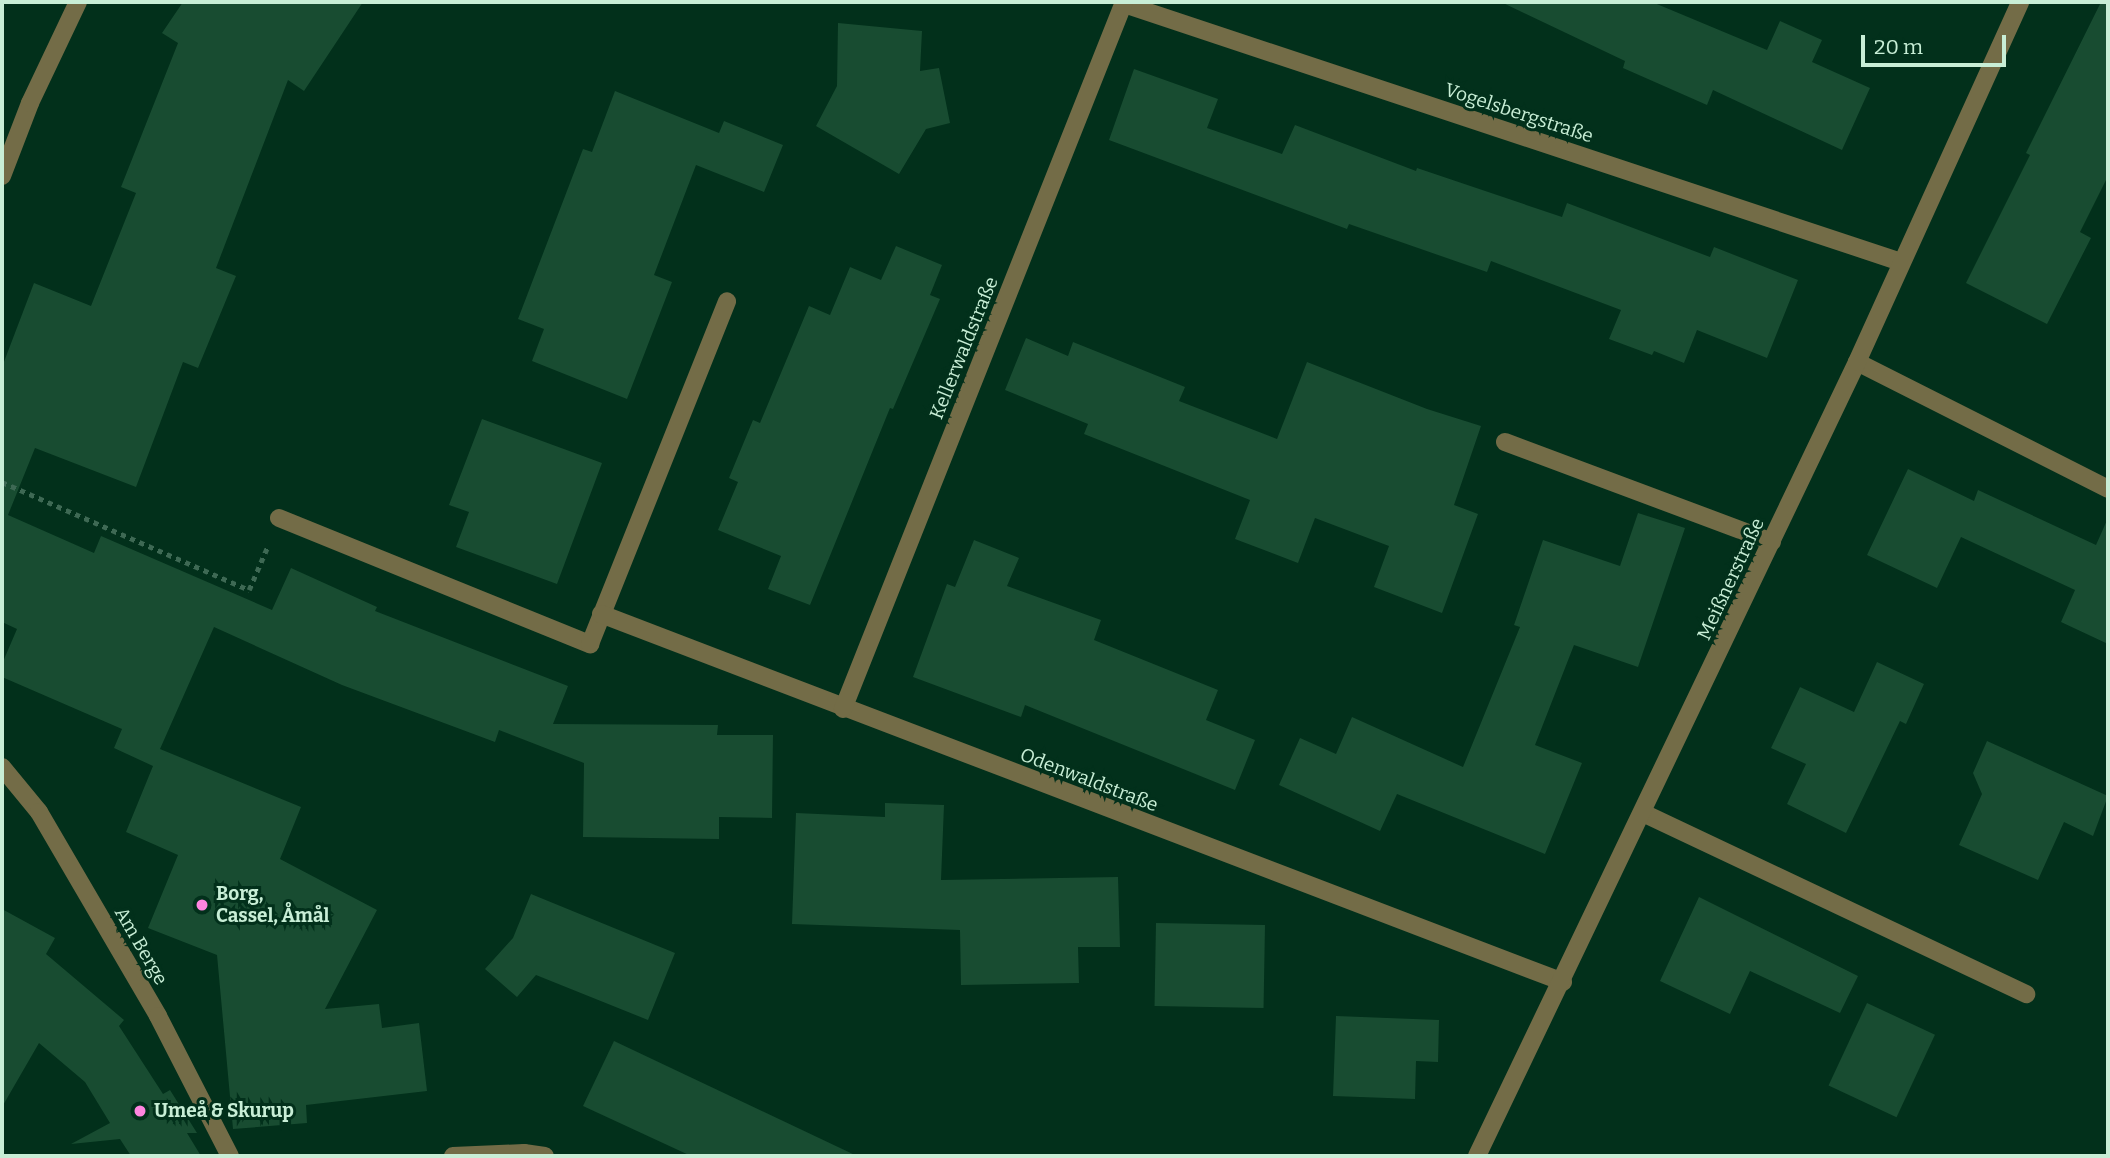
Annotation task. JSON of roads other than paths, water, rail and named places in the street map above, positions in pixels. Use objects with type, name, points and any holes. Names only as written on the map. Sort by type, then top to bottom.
[{"type":"street","points":[[2,176],[30,103],[78,2]]},
{"type":"street","name":"Meißnerstraße","points":[[1477,1156],[1563,982],[1857,362],[2020,2]]},
{"type":"street","name":"Vogelsbergstraße","points":[[1124,3],[1901,262]]},
{"type":"street","name":"Kellerwaldstraße","points":[[843,709],[1124,3]]},
{"type":"street","points":[[279,518],[590,644],[727,300]]},
{"type":"street","points":[[1857,362],[2108,489]]},
{"type":"street","points":[[1505,442],[1772,542]]},
{"type":"street","name":"Odenwaldstraße","points":[[601,614],[843,709],[1563,982]]},
{"type":"street","name":"Am Berge","points":[[2,767],[46,824],[158,1016],[230,1156]]},
{"type":"street","points":[[1643,813],[2026,994]]},
{"type":"street","points":[[453,1156],[524,1153],[545,1156]]},
{"type":"place","name":"Borg, Cassel, Åmål","points":[[202,905]]},
{"type":"place","name":"Umeå & Skurup","points":[[140,1111]]}]
